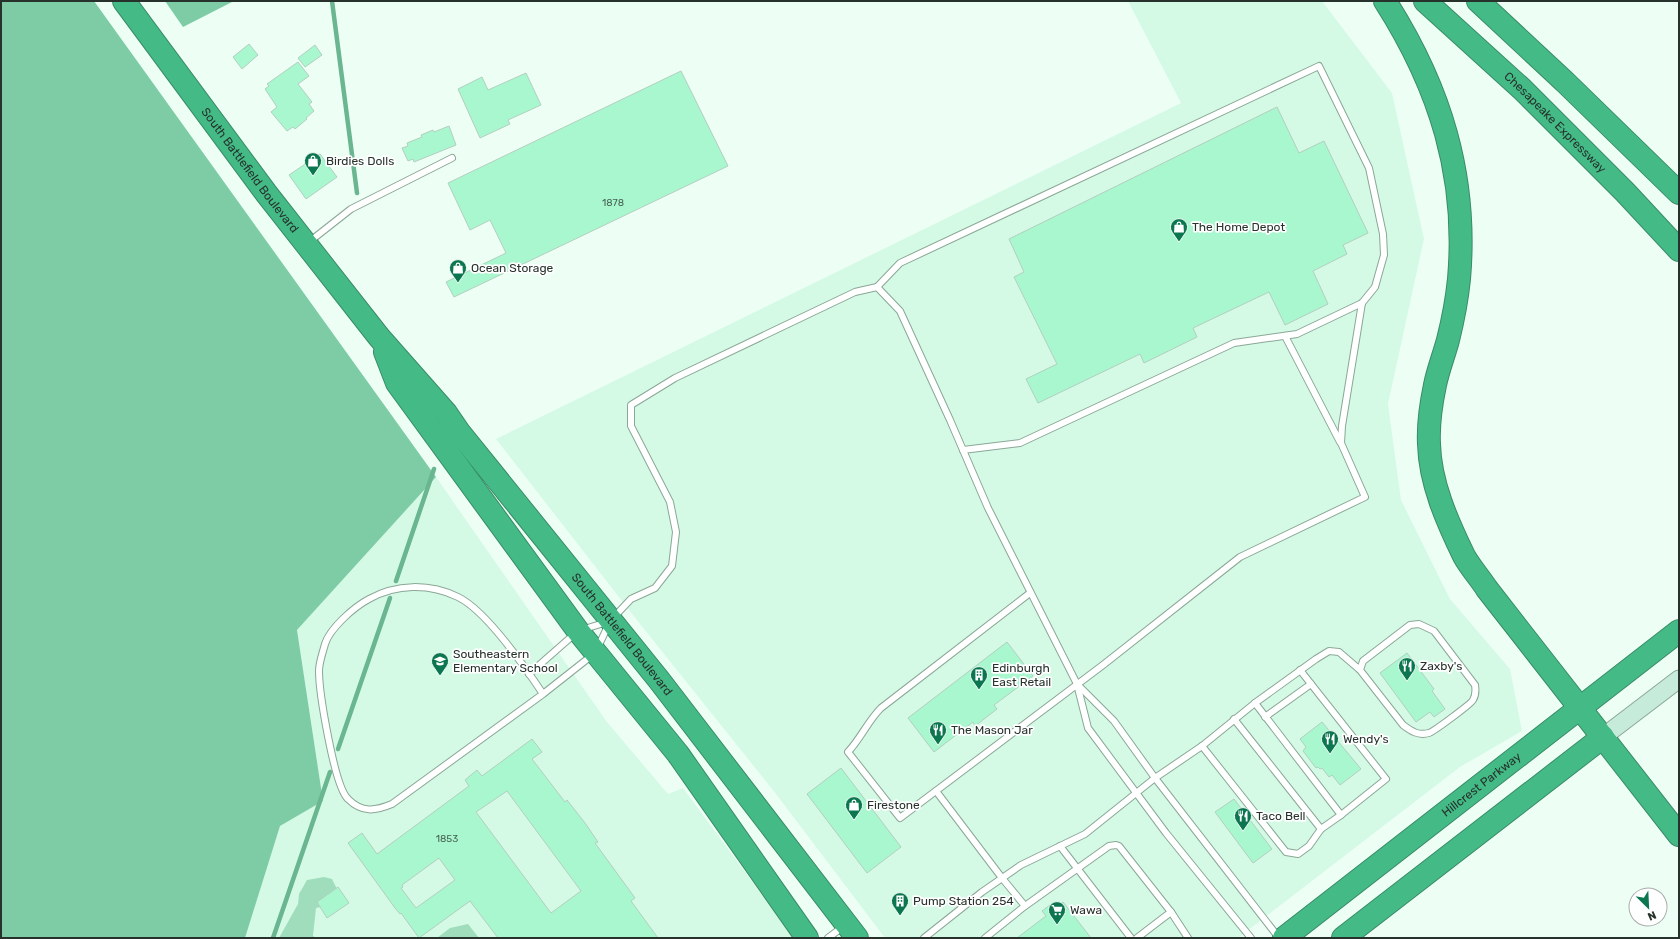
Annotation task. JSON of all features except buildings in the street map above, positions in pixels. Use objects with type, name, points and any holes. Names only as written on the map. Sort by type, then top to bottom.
[{"type":"highway","name":"South Battlefield Boulevard","points":[[124,1],[266,193],[379,337],[446,413],[459,432],[659,680],[852,931]]},
{"type":"highway","points":[[1385,1],[1406,33],[1432,90],[1452,154],[1458,188],[1461,234],[1459,279],[1448,340],[1435,385],[1429,428],[1429,445],[1436,486],[1442,508],[1465,557],[1487,589],[1679,835]]},
{"type":"highway","name":"Chesapeake Expressway","points":[[1425,1],[1522,88],[1625,192],[1679,250]]},
{"type":"highway","points":[[1478,1],[1565,82],[1679,193]]},
{"type":"highway","name":"South Battlefield Boulevard","points":[[379,337],[397,383],[578,631],[678,754],[807,938]]},
{"type":"highway","name":"Hillcrest Parkway","points":[[1284,938],[1679,631]]},
{"type":"highway","points":[[1343,938],[1603,737]]},
{"type":"main road","points":[[1603,737],[1679,679]]},
{"type":"lane","points":[[543,694],[529,674],[476,610],[458,597],[417,586],[398,588],[378,594],[361,603],[343,618],[326,642],[319,669],[322,706],[339,784],[347,799],[361,809],[377,810],[392,804],[543,694],[595,653],[610,620],[631,600],[655,588],[672,566],[676,532],[670,502],[631,426],[631,405],[652,391],[683,375],[855,292],[877,288],[900,263],[1319,66],[1369,168],[1383,234],[1384,255],[1375,287],[1362,303],[1297,334],[1234,343],[1020,443],[963,450]]},
{"type":"lane","points":[[306,244],[351,209],[452,158]]},
{"type":"lane","points":[[877,288],[900,311],[988,508],[1077,684],[1088,728],[1136,794],[1251,938]]},
{"type":"lane","points":[[1341,443],[1342,426],[1362,303]]},
{"type":"lane","points":[[1030,593],[882,708],[872,717],[858,741],[848,752],[900,818],[1077,684],[1240,557],[1365,498],[1341,443],[1285,336]]},
{"type":"lane","points":[[529,674],[578,631],[610,620]]},
{"type":"lane","points":[[924,938],[1020,865],[1085,834],[1154,778],[1202,746],[1255,703],[1329,651],[1339,652],[1360,670],[1403,725],[1412,732],[1421,734],[1430,733],[1472,702],[1476,694],[1475,685],[1434,631],[1419,624],[1410,625],[1363,661],[1360,670]]},
{"type":"lane","points":[[1202,746],[1286,852],[1298,854],[1309,846],[1320,829],[1386,779],[1300,670]]},
{"type":"lane","points":[[1077,684],[1114,721],[1154,778],[1279,938]]},
{"type":"lane","points":[[1265,717],[1311,684]]},
{"type":"lane","points":[[1255,703],[1341,814]]},
{"type":"lane","points":[[1234,719],[1320,829]]},
{"type":"lane","points":[[936,791],[1025,906]]},
{"type":"lane","points":[[985,938],[1025,906],[1109,846],[1116,845],[1120,846],[1171,912],[1188,938]]},
{"type":"lane","points":[[1060,846],[1132,938]]},
{"type":"lane","points":[[1137,938],[1171,912]]},
{"type":"lane","points":[[828,938],[852,931]]},
{"type":"shaded area","points":[[1128,1],[1322,1],[1392,93],[1424,239],[1388,404],[1401,500],[1450,599],[1510,669],[1522,731],[1460,767],[1238,938],[885,938],[776,794],[636,619],[496,439],[1181,103]]},
{"type":"shaded area","name":"Southeastern Elementary School","points":[[436,477],[607,722],[668,794],[683,788],[794,938],[245,938],[280,826],[323,801],[297,630]]},
{"type":"shaded area","points":[[324,877],[332,879],[337,889],[326,906],[316,908],[313,936],[316,938],[279,938],[298,904],[299,894],[307,880]]},
{"type":"shaded area","points":[[468,924],[479,938],[437,938],[450,928]]},
{"type":"green space","points":[[1,1],[94,1],[436,477],[297,630],[323,801],[280,826],[245,938],[1,938]]},
{"type":"green space","points":[[165,1],[234,1],[183,27]]},
{"type":"waterway","points":[[332,1],[357,193]]},
{"type":"waterway","points":[[396,581],[434,469]]},
{"type":"waterway","points":[[338,749],[390,598]]},
{"type":"waterway","points":[[273,938],[330,772]]},
{"type":"place","name":"Birdies Dolls","points":[[313,176]]},
{"type":"place","name":"The Home Depot","points":[[1179,242]]},
{"type":"place","name":"Ocean Storage","points":[[458,283]]},
{"type":"place","name":"Southeastern Elementary School","points":[[440,676]]},
{"type":"place","name":"Zaxby's","points":[[1407,681]]},
{"type":"place","name":"Edinburgh East Retail","points":[[979,690]]},
{"type":"place","name":"The Mason Jar","points":[[938,745]]},
{"type":"place","name":"Wendy's","points":[[1330,754]]},
{"type":"place","name":"Firestone","points":[[854,820]]},
{"type":"place","name":"Taco Bell","points":[[1243,831]]},
{"type":"place","name":"Pump Station 254","points":[[900,916]]},
{"type":"place","name":"Wawa","points":[[1057,925]]}]
